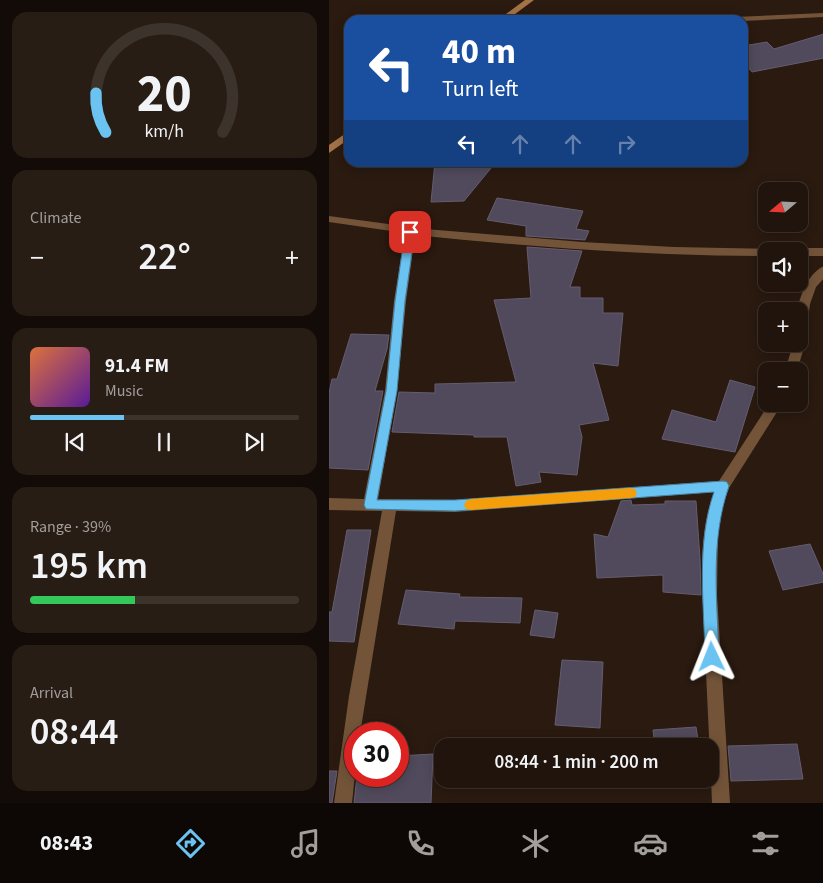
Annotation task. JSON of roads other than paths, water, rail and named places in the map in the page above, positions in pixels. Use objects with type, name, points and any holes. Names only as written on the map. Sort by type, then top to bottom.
[{"type":"main road","points":[[509,15],[530,0]]},
{"type":"main road","points":[[329,150],[344,138]]},
{"type":"street","points":[[748,18],[823,15]]},
{"type":"street","points":[[329,219],[410,232],[678,252],[758,252]]},
{"type":"street","points":[[370,505],[391,391],[400,301],[410,232]]},
{"type":"street","points":[[808,252],[823,252]]},
{"type":"street","points":[[804,302],[806,294],[816,277],[823,270]]},
{"type":"street","points":[[721,803],[712,657],[709,561],[713,524],[716,505],[723,486],[771,412]]},
{"type":"street","points":[[329,504],[455,506],[723,486]]},
{"type":"street","points":[[343,803],[357,696],[390,505]]}]
